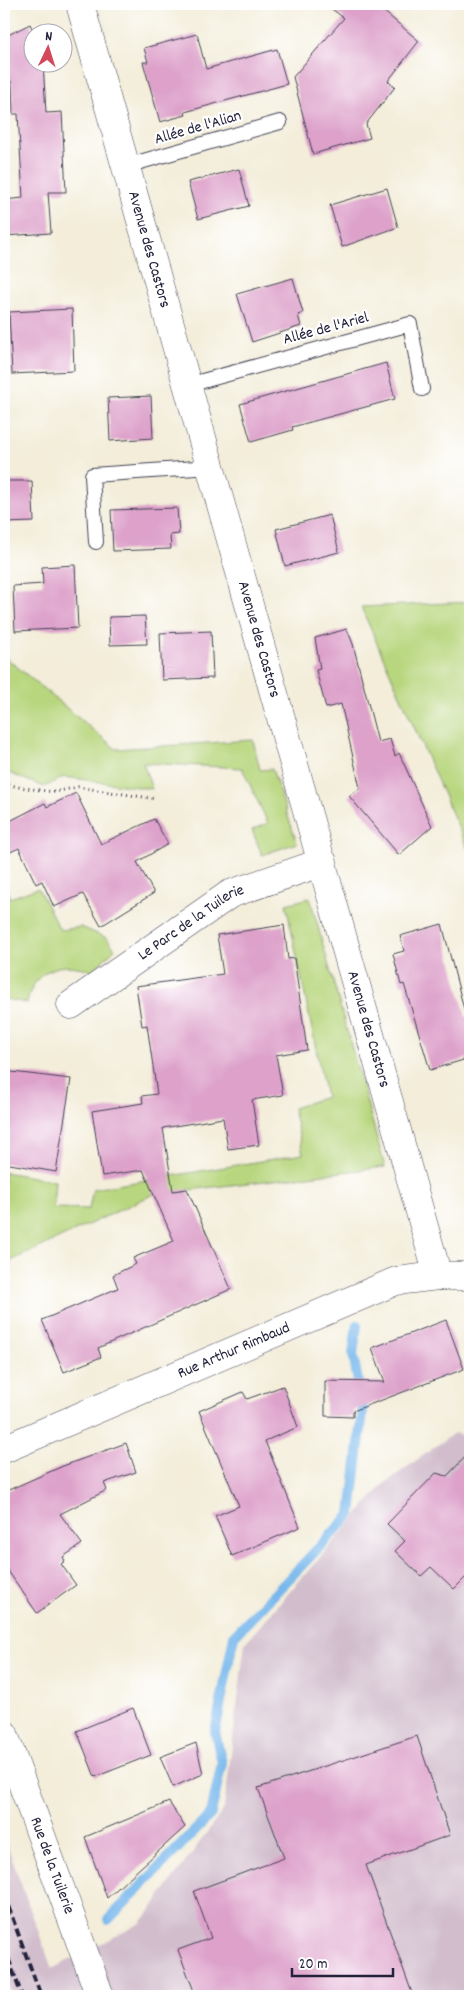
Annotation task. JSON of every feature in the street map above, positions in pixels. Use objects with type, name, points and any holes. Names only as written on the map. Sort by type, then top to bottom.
[{"type":"street","name":"Avenue des Castors","points":[[80,4],[438,1276]]},
{"type":"street","name":"Le Parc de la Tuilerie","points":[[71,1005],[230,894],[323,862]]},
{"type":"street","name":"Rue Arthur Rimbaud","points":[[4,1449],[396,1281],[438,1276],[470,1276]]},
{"type":"street","name":"Rue de la Tuilerie","points":[[4,1734],[100,1996]]},
{"type":"lane","name":"Allée de l'Alian","points":[[126,166],[280,122]]},
{"type":"lane","name":"Allée de l'Ariel","points":[[188,385],[410,324],[422,388]]},
{"type":"lane","points":[[96,542],[92,475],[211,466]]},
{"type":"path","points":[[4,783],[54,792],[78,787],[156,799]]},
{"type":"shaded area","points":[[454,1433],[470,1438],[470,1996],[12,1996],[4,1975],[4,1837],[52,1969],[141,1923],[224,1809],[245,1643],[384,1484]]},
{"type":"green space","points":[[470,602],[470,854],[361,607]]},
{"type":"green space","points":[[4,656],[116,749],[253,740],[260,770],[272,769],[297,843],[262,855],[252,830],[268,823],[242,768],[143,763],[152,789],[64,777],[44,787],[4,771]]},
{"type":"green space","points":[[4,881],[10,898],[38,888],[60,930],[81,927],[107,938],[115,949],[92,971],[69,966],[50,970],[36,982],[30,991],[27,1003],[4,999]]},
{"type":"green space","points":[[310,898],[385,1167],[154,1194],[4,1264],[4,1172],[55,1181],[53,1208],[89,1209],[93,1189],[303,1154],[293,1108],[326,1097],[286,904]]},
{"type":"building","points":[[325,4],[375,4],[419,41],[388,81],[395,87],[366,124],[370,138],[313,154],[293,77],[344,18]]},
{"type":"building","points":[[22,28],[22,72],[44,72],[46,113],[62,112],[66,192],[48,192],[51,233],[4,236],[4,200],[23,198],[18,114],[13,114],[12,84],[4,66],[4,37]]},
{"type":"building","points":[[197,34],[206,69],[277,49],[287,84],[185,112],[186,115],[160,122],[143,62],[148,62],[144,48]]},
{"type":"building","points":[[239,169],[249,206],[198,219],[188,182]]},
{"type":"building","points":[[387,188],[398,227],[342,247],[330,205]]},
{"type":"building","points":[[293,278],[303,313],[298,315],[301,326],[252,342],[237,294]]},
{"type":"building","points":[[72,309],[74,371],[12,374],[9,312]]},
{"type":"building","points":[[386,363],[395,399],[292,427],[293,430],[251,442],[240,404]]},
{"type":"building","points":[[151,396],[153,438],[110,441],[108,398]]},
{"type":"building","points":[[4,481],[32,481],[34,522],[4,523]]},
{"type":"building","points":[[177,508],[179,534],[170,535],[171,549],[113,551],[111,510]]},
{"type":"building","points":[[330,515],[339,552],[285,566],[276,529]]},
{"type":"building","points":[[75,565],[78,628],[15,631],[13,586],[43,584],[42,567]]},
{"type":"building","points":[[145,616],[147,644],[110,645],[109,617]]},
{"type":"building","points":[[347,629],[353,644],[378,742],[390,739],[395,756],[399,753],[432,826],[399,855],[349,796],[360,788],[341,704],[326,708],[316,670],[320,669],[315,638]]},
{"type":"building","points":[[211,631],[213,678],[162,680],[160,633]]},
{"type":"building","points":[[76,793],[101,844],[154,819],[168,844],[137,862],[154,893],[101,926],[83,894],[54,907],[42,881],[36,884],[19,848],[4,855],[4,824],[45,803],[47,807]]},
{"type":"building","points":[[442,924],[466,1017],[470,1016],[470,1058],[430,1070],[404,984],[401,985],[393,954],[404,951],[400,936]]},
{"type":"building","points":[[284,925],[288,959],[294,958],[307,1050],[276,1055],[283,1095],[252,1100],[259,1145],[228,1149],[223,1118],[163,1128],[173,1191],[187,1189],[231,1289],[98,1348],[101,1357],[64,1372],[42,1320],[118,1288],[113,1275],[136,1264],[133,1258],[174,1241],[143,1170],[102,1176],[92,1111],[143,1103],[142,1096],[157,1094],[147,1025],[142,1026],[136,986],[223,974],[217,935]]},
{"type":"building","points":[[4,1071],[71,1079],[56,1172],[4,1163]]},
{"type":"building","points":[[446,1320],[464,1369],[353,1411],[353,1417],[325,1416],[325,1381],[385,1382],[372,1348]]},
{"type":"building","points":[[283,1386],[298,1427],[265,1441],[300,1527],[232,1556],[215,1516],[239,1506],[199,1411],[243,1392],[247,1399]]},
{"type":"building","points":[[126,1443],[136,1472],[104,1483],[107,1490],[60,1514],[82,1544],[63,1557],[65,1561],[61,1564],[76,1585],[37,1613],[4,1565],[4,1492],[63,1466]]},
{"type":"building","points":[[470,1452],[470,1573],[454,1589],[431,1567],[421,1576],[395,1551],[405,1541],[387,1524],[436,1473],[447,1476]]},
{"type":"building","points":[[133,1708],[151,1755],[95,1777],[77,1731]]},
{"type":"building","points":[[417,1736],[450,1835],[366,1865],[413,1996],[196,1996],[178,1950],[211,1938],[194,1891],[284,1858],[258,1788]]},
{"type":"building","points":[[196,1743],[203,1774],[173,1787],[160,1757]]},
{"type":"building","points":[[169,1802],[185,1827],[107,1898],[85,1837]]},
{"type":"waterway","points":[[108,1920],[211,1814],[222,1763],[215,1732],[234,1636],[351,1514],[363,1410],[353,1354],[357,1325]]},
{"type":"railway","points":[[4,1895],[41,1996]]},
{"type":"railway","points":[[4,1947],[22,1996]]}]
